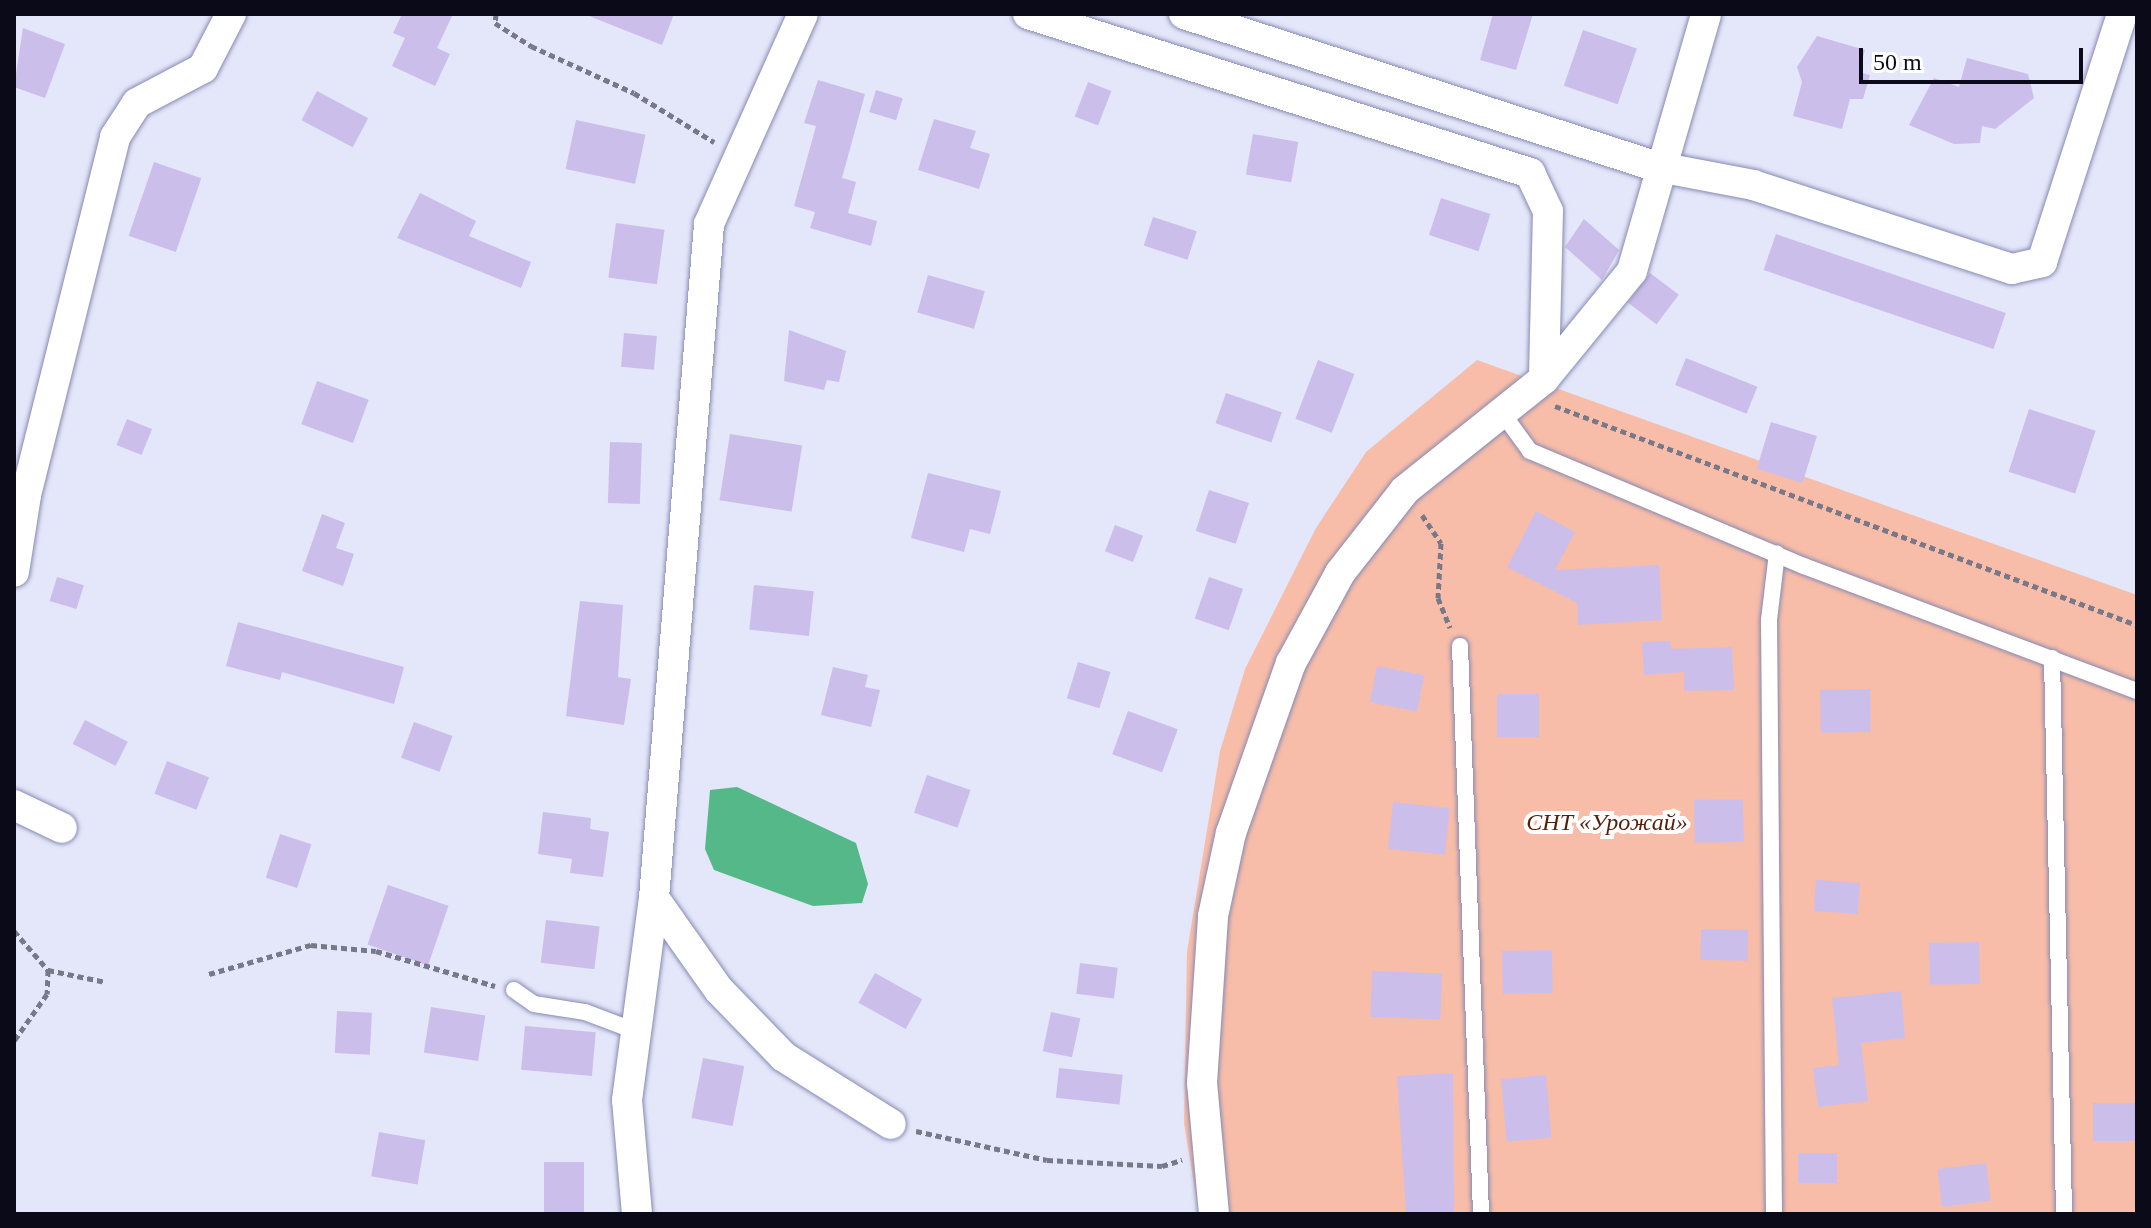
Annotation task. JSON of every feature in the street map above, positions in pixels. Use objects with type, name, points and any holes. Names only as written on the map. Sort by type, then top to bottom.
[{"type":"street","points":[[14,572],[26,495],[115,137],[137,103],[203,68],[231,14]]},
{"type":"street","points":[[637,1214],[627,1100],[654,898],[702,274],[709,224],[735,155],[803,14]]},
{"type":"street","points":[[1028,14],[1530,173],[1548,211],[1523,396]]},
{"type":"street","points":[[1184,14],[1659,167],[1753,185],[2012,269],[2042,262],[2122,14]]},
{"type":"street","points":[[1214,1214],[1206,1152],[1202,1006],[1231,833],[1291,663],[1340,573],[1405,490],[1523,396],[1632,271],[1659,167],[1706,14]]},
{"type":"street","points":[[14,805],[62,828]]},
{"type":"street","points":[[654,898],[719,990],[784,1057],[891,1124]]},
{"type":"lane","points":[[1523,396],[1530,451],[1777,553],[2137,691]]},
{"type":"lane","points":[[1774,1214],[1769,620],[1777,553]]},
{"type":"lane","points":[[1460,646],[1481,1214]]},
{"type":"lane","points":[[2052,658],[2064,1214]]},
{"type":"lane","points":[[514,990],[534,1004],[585,1012],[635,1031]]},
{"type":"path","points":[[496,14],[495,23],[531,46],[634,93],[735,155]]},
{"type":"path","points":[[1523,396],[2137,625]]},
{"type":"path","points":[[1405,490],[1441,543],[1438,598],[1460,646]]},
{"type":"path","points":[[14,931],[48,970],[106,982]]},
{"type":"path","points":[[209,974],[311,945],[376,951],[514,990]]},
{"type":"path","points":[[14,1041],[47,994],[48,970]]},
{"type":"path","points":[[891,1124],[1047,1160],[1162,1166],[1206,1152]]},
{"type":"green space","name":"СНТ «Урожай»","points":[[1477,360],[2137,595],[2137,1214],[1199,1214],[1184,1123],[1187,952],[1220,751],[1245,669],[1316,528],[1366,452]]},
{"type":"shaded area","points":[[737,787],[856,843],[868,884],[862,903],[813,906],[714,870],[705,849],[710,790]]},
{"type":"building","points":[[402,14],[453,14],[437,48],[450,54],[435,86],[392,66],[405,38],[393,33]]},
{"type":"building","points":[[584,14],[674,14],[662,45]]},
{"type":"building","points":[[1493,14],[1533,14],[1516,70],[1480,60]]},
{"type":"building","points":[[23,28],[65,44],[45,98],[14,87]]},
{"type":"building","points":[[1583,30],[1637,49],[1618,104],[1564,86]]},
{"type":"building","points":[[1817,36],[1865,50],[1859,72],[1870,75],[1863,99],[1850,99],[1842,129],[1793,116],[1802,82],[1797,67]]},
{"type":"building","points":[[1967,58],[2028,74],[2034,98],[1995,129],[1982,126],[1980,143],[1954,144],[1909,125],[1934,78],[1959,87]]},
{"type":"building","points":[[818,80],[865,94],[842,178],[856,182],[848,213],[877,221],[871,246],[810,228],[815,212],[794,206],[816,126],[804,123]]},
{"type":"building","points":[[1088,82],[1111,91],[1098,126],[1075,117]]},
{"type":"building","points":[[876,90],[903,98],[896,120],[869,112]]},
{"type":"building","points":[[317,91],[368,118],[353,147],[302,120]]},
{"type":"building","points":[[934,119],[976,131],[970,148],[990,154],[979,189],[918,170]]},
{"type":"building","points":[[576,120],[645,135],[635,184],[566,169]]},
{"type":"building","points":[[1253,134],[1298,142],[1291,182],[1246,174]]},
{"type":"building","points":[[154,162],[201,178],[176,252],[129,236]]},
{"type":"building","points":[[420,193],[476,221],[469,236],[531,262],[521,288],[397,238]]},
{"type":"building","points":[[1441,198],[1490,214],[1478,251],[1429,235]]},
{"type":"building","points":[[1153,217],[1197,231],[1187,260],[1144,246]]},
{"type":"building","points":[[1584,219],[1619,250],[1602,280],[1565,247]]},
{"type":"building","points":[[616,223],[665,230],[657,284],[608,277]]},
{"type":"building","points":[[1776,234],[2006,313],[1993,349],[1764,270]]},
{"type":"building","points":[[1650,273],[1679,295],[1656,324],[1628,303]]},
{"type":"building","points":[[928,275],[985,291],[974,329],[917,312]]},
{"type":"building","points":[[789,330],[846,351],[839,382],[827,380],[824,390],[784,381]]},
{"type":"building","points":[[624,333],[657,336],[654,370],[621,367]]},
{"type":"building","points":[[1686,358],[1757,387],[1747,414],[1675,385]]},
{"type":"building","points":[[1318,360],[1354,374],[1332,433],[1295,419]]},
{"type":"building","points":[[317,381],[369,400],[353,443],[301,424]]},
{"type":"building","points":[[1226,393],[1282,412],[1271,442],[1216,423]]},
{"type":"building","points":[[2029,409],[2096,431],[2075,493],[2009,472]]},
{"type":"building","points":[[127,419],[152,429],[142,455],[117,445]]},
{"type":"building","points":[[1771,422],[1817,436],[1803,483],[1757,469]]},
{"type":"building","points":[[730,434],[802,445],[792,512],[720,500]]},
{"type":"building","points":[[610,442],[642,443],[640,504],[608,503]]},
{"type":"building","points":[[928,473],[1001,491],[990,534],[970,529],[964,552],[911,538]]},
{"type":"building","points":[[1209,490],[1249,503],[1236,544],[1196,531]]},
{"type":"building","points":[[1536,511],[1575,532],[1555,570],[1659,565],[1662,620],[1578,625],[1577,603],[1507,567]]},
{"type":"building","points":[[322,514],[345,523],[336,548],[354,554],[343,586],[302,571]]},
{"type":"building","points":[[1115,525],[1143,536],[1133,562],[1105,551]]},
{"type":"building","points":[[57,577],[84,585],[76,609],[50,601]]},
{"type":"building","points":[[1209,577],[1243,589],[1229,630],[1195,619]]},
{"type":"building","points":[[754,585],[814,591],[809,636],[749,630]]},
{"type":"building","points":[[580,601],[623,605],[618,677],[631,679],[624,725],[566,716]]},
{"type":"building","points":[[238,622],[404,667],[394,704],[282,672],[280,680],[226,666]]},
{"type":"building","points":[[1670,641],[1671,649],[1732,647],[1734,690],[1684,691],[1684,672],[1644,675],[1642,642]]},
{"type":"building","points":[[1078,662],[1111,672],[1099,708],[1067,698]]},
{"type":"building","points":[[1377,666],[1424,675],[1417,711],[1370,702]]},
{"type":"building","points":[[833,667],[868,675],[865,687],[880,690],[871,727],[821,715]]},
{"type":"building","points":[[1870,689],[1871,732],[1821,733],[1820,690]]},
{"type":"building","points":[[1497,694],[1539,694],[1539,737],[1497,737]]},
{"type":"building","points":[[1128,711],[1178,729],[1162,772],[1112,754]]},
{"type":"building","points":[[85,720],[128,742],[116,766],[73,744]]},
{"type":"building","points":[[414,722],[453,736],[440,772],[401,758]]},
{"type":"building","points":[[167,761],[209,777],[196,810],[154,794]]},
{"type":"building","points":[[927,775],[970,790],[957,828],[914,813]]},
{"type":"building","points":[[1743,799],[1744,842],[1695,843],[1694,800]]},
{"type":"building","points":[[1393,802],[1450,808],[1445,855],[1388,849]]},
{"type":"building","points":[[543,812],[591,818],[590,829],[609,832],[603,877],[570,873],[572,859],[538,854]]},
{"type":"building","points":[[280,834],[311,844],[297,888],[266,878]]},
{"type":"building","points":[[1816,880],[1860,883],[1858,914],[1814,911]]},
{"type":"building","points":[[388,885],[449,906],[428,965],[367,945]]},
{"type":"building","points":[[546,920],[600,927],[594,969],[541,963]]},
{"type":"building","points":[[1701,929],[1748,930],[1747,961],[1700,960]]},
{"type":"building","points":[[1979,942],[1980,984],[1930,985],[1929,943]]},
{"type":"building","points":[[1552,950],[1553,993],[1503,994],[1502,951]]},
{"type":"building","points":[[1080,963],[1118,968],[1114,998],[1076,994]]},
{"type":"building","points":[[1372,971],[1442,973],[1440,1019],[1370,1017]]},
{"type":"building","points":[[875,973],[922,999],[906,1029],[859,1003]]},
{"type":"building","points":[[1901,991],[1905,1038],[1861,1043],[1868,1101],[1818,1107],[1813,1068],[1839,1065],[1832,998]]},
{"type":"building","points":[[431,1007],[485,1016],[478,1061],[424,1052]]},
{"type":"building","points":[[337,1011],[372,1013],[370,1055],[335,1053]]},
{"type":"building","points":[[1051,1012],[1080,1018],[1072,1057],[1043,1051]]},
{"type":"building","points":[[525,1026],[596,1032],[592,1076],[521,1070]]},
{"type":"building","points":[[703,1058],[744,1066],[733,1126],[691,1118]]},
{"type":"building","points":[[1059,1068],[1123,1075],[1120,1105],[1056,1098]]},
{"type":"building","points":[[1453,1073],[1454,1214],[1406,1214],[1397,1076]]},
{"type":"building","points":[[1546,1075],[1551,1138],[1507,1142],[1501,1079]]},
{"type":"building","points":[[2093,1103],[2137,1103],[2137,1141],[2093,1141]]},
{"type":"building","points":[[379,1132],[425,1140],[417,1184],[371,1176]]},
{"type":"building","points":[[1798,1153],[1837,1153],[1837,1183],[1798,1183]]},
{"type":"building","points":[[544,1162],[584,1162],[584,1212],[544,1212]]},
{"type":"building","points":[[1986,1163],[1991,1201],[1942,1207],[1937,1169]]}]
